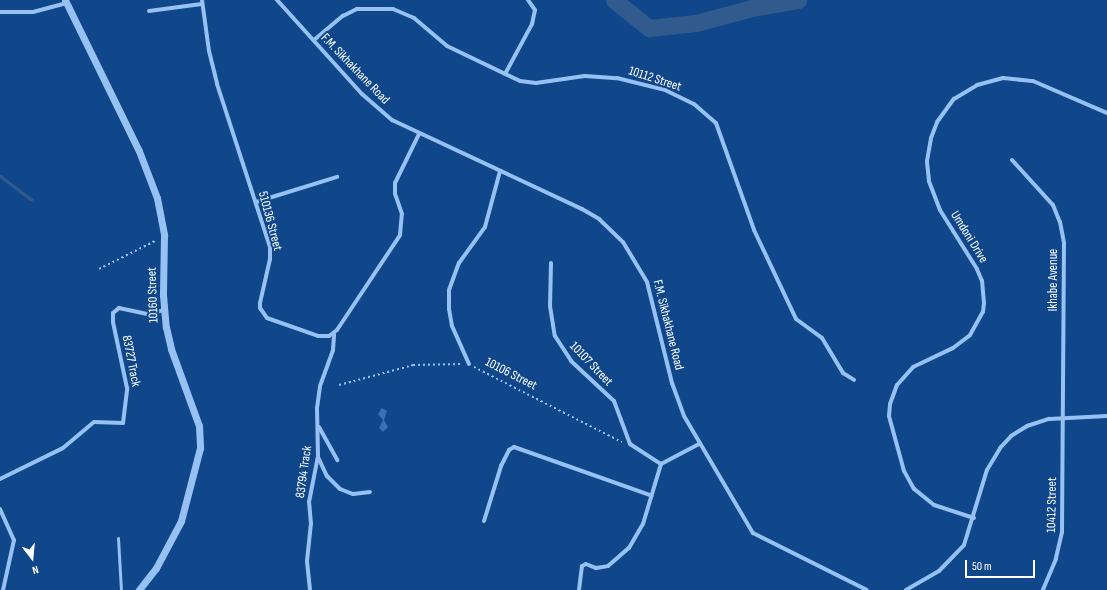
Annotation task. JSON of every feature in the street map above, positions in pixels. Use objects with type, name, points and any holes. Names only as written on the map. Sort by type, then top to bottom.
[{"type":"street","name":"F.M. Sikhakhane Road","points":[[277,0],[376,108],[419,134],[599,218],[631,253],[648,282],[672,383],[684,416],[699,444],[756,536],[867,590]]},
{"type":"street","points":[[505,74],[532,24],[535,10],[528,0]]},
{"type":"street","points":[[0,12],[33,12],[66,1]]},
{"type":"street","name":"10160 Street","points":[[66,1],[139,151],[157,198],[163,227],[164,310],[171,349],[196,415],[200,448],[181,521],[156,568],[139,590]]},
{"type":"street","name":"510136 Street","points":[[149,11],[202,2],[217,84],[256,202],[270,255],[260,303],[263,314],[267,318],[318,336],[334,334]]},
{"type":"street","name":"10112 Street","points":[[314,40],[352,11],[374,7],[393,9],[414,18],[444,44],[505,74],[528,83],[585,76],[617,78],[664,90],[705,112],[720,132],[754,230],[796,319],[822,338],[843,374],[854,380]]},
{"type":"street","name":"Umdoni Drive","points":[[974,518],[934,505],[914,489],[904,471],[889,416],[892,393],[901,380],[913,367],[953,348],[970,335],[982,312],[984,303],[982,281],[978,269],[940,210],[929,181],[927,161],[931,138],[937,122],[954,99],[977,85],[1002,78],[1033,81],[1107,113]]},
{"type":"street","points":[[334,334],[400,235],[402,214],[395,194],[395,183],[419,134]]},
{"type":"street","name":"Ikhabe Avenue","points":[[1012,160],[1048,197],[1057,212],[1063,232],[1063,417]]},
{"type":"street","points":[[469,364],[452,326],[449,309],[449,290],[459,263],[485,227],[500,171]]},
{"type":"street","points":[[256,202],[337,177]]},
{"type":"street","name":"10107 Street","points":[[551,263],[550,306],[555,336],[571,361],[614,401],[634,448]]},
{"type":"street","name":"83727 Track","points":[[0,479],[63,448],[94,422],[123,423],[127,388],[113,322],[114,313],[119,308],[148,314],[164,310]]},
{"type":"street","name":"83794 Track","points":[[310,590],[307,561],[311,524],[309,502],[318,456],[320,386],[333,350],[334,334]]},
{"type":"street","points":[[906,590],[949,563],[964,544],[974,518],[986,470],[1000,448],[1011,436],[1027,426],[1048,419],[1063,417],[1107,416]]},
{"type":"street","name":"10412 Street","points":[[1043,590],[1056,559],[1062,532],[1063,417]]},
{"type":"street","points":[[318,425],[337,460]]},
{"type":"street","points":[[579,590],[582,566],[586,564],[596,568],[608,566],[629,548],[643,524],[661,464],[699,444]]},
{"type":"street","points":[[484,521],[501,466],[509,450],[514,447],[652,496]]},
{"type":"street","points":[[634,448],[661,464]]},
{"type":"street","points":[[318,456],[327,476],[340,489],[353,494],[370,492]]},
{"type":"street","points":[[0,509],[14,540],[3,590]]},
{"type":"lane","points":[[118,538],[121,590]]},
{"type":"path","points":[[99,269],[152,244],[163,227]]},
{"type":"path","name":"10106 Street","points":[[339,385],[413,365],[469,364],[634,448]]},
{"type":"building","points":[[382,408],[387,411],[384,420],[388,427],[383,432],[379,428],[383,420],[378,414]]},
{"type":"waterway","points":[[614,0],[649,28],[696,23],[752,8],[798,0]]},
{"type":"waterway","points":[[0,176],[31,199]]}]
